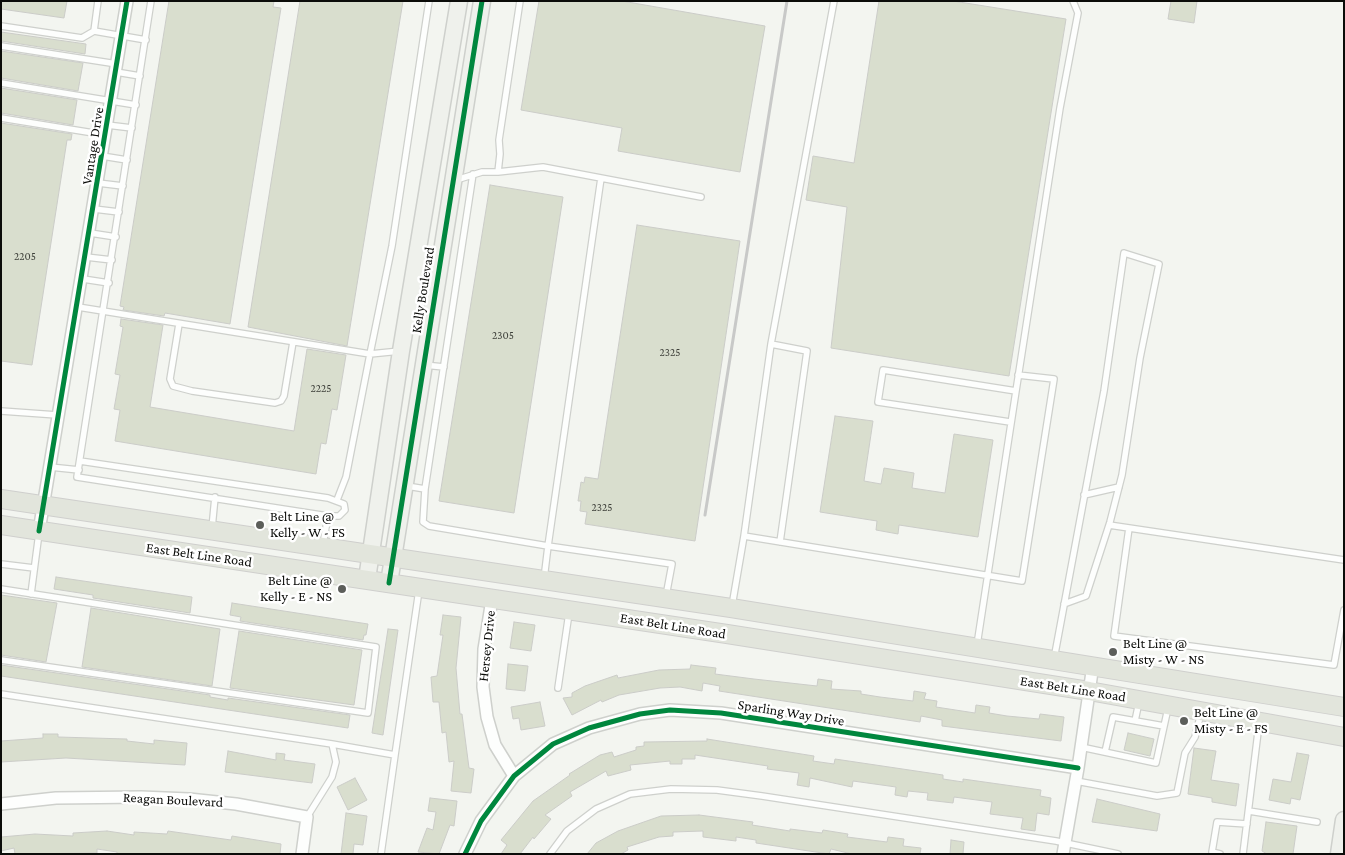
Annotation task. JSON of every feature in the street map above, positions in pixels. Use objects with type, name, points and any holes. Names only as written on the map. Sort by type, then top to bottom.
[{"type":"main road","name":"East Belt Line Road","points":[[1,499],[393,556],[731,608],[1344,707]]},
{"type":"main road","name":"East Belt Line Road","points":[[1,526],[389,582],[727,634],[1089,691],[1344,737]]},
{"type":"main road","points":[[727,634],[731,608]]},
{"type":"street","name":"Vantage Drive","points":[[39,531],[57,415],[78,307],[127,1]]},
{"type":"street","name":"Kelly Boulevard","points":[[367,580],[402,351],[460,1]]},
{"type":"street","name":"Kelly Boulevard","points":[[389,582],[423,359],[482,1]]},
{"type":"street","points":[[430,178],[452,182]]},
{"type":"street","points":[[402,351],[423,359]]},
{"type":"street","name":"Hersey Drive","points":[[492,599],[484,649],[483,687],[487,717],[495,745],[514,776]]},
{"type":"street","points":[[1064,848],[1078,768],[1092,665]]},
{"type":"street","name":"Sparling Way Drive","points":[[465,854],[481,821],[514,776],[553,744],[589,728],[640,714],[670,710],[721,714],[1078,768]]},
{"type":"street","name":"Reagan Boulevard","points":[[1,804],[56,798],[180,798],[236,804],[307,817]]},
{"type":"street","points":[[302,854],[307,817]]},
{"type":"street","points":[[1338,854],[1344,822]]},
{"type":"lane","points":[[94,31],[98,1]]},
{"type":"lane","points":[[80,461],[337,500],[344,504],[344,510],[339,516],[328,516],[77,477],[109,284],[151,1]]},
{"type":"lane","points":[[337,500],[346,477],[392,246],[429,1]]},
{"type":"lane","points":[[498,172],[499,140],[520,1]]},
{"type":"lane","points":[[731,608],[744,536],[771,344],[834,1]]},
{"type":"lane","points":[[977,647],[986,576],[1060,108],[1078,13],[1073,1]]},
{"type":"lane","points":[[1,26],[82,38],[94,31],[146,40]]},
{"type":"lane","points":[[1,46],[116,68],[140,76]]},
{"type":"lane","points":[[1,84],[136,105]]},
{"type":"lane","points":[[1,118],[106,130],[132,128]]},
{"type":"lane","points":[[102,156],[127,160]]},
{"type":"lane","points":[[452,182],[473,174],[543,167],[701,197]]},
{"type":"lane","points":[[473,174],[425,489],[423,522],[429,526],[672,564],[666,598]]},
{"type":"lane","points":[[543,580],[601,178]]},
{"type":"lane","points":[[98,183],[123,186]]},
{"type":"lane","points":[[94,208],[119,212]]},
{"type":"lane","points":[[90,233],[116,237]]},
{"type":"lane","points":[[1054,659],[1064,604],[1084,495],[1104,391],[1124,253],[1159,264],[1140,358],[1119,487],[1109,525],[1086,596],[1064,604]]},
{"type":"lane","points":[[86,257],[112,260]]},
{"type":"lane","points":[[82,279],[109,284]]},
{"type":"lane","points":[[78,307],[370,354],[402,351]]},
{"type":"lane","points":[[179,324],[170,379],[173,386],[192,391],[275,403],[281,401],[284,396],[293,342]]},
{"type":"lane","points":[[771,344],[807,351],[780,542]]},
{"type":"lane","points":[[423,359],[444,367]]},
{"type":"lane","points":[[1010,422],[878,402],[883,370],[1016,391]]},
{"type":"lane","points":[[744,536],[1022,581],[1054,380],[1018,375]]},
{"type":"lane","points":[[1,411],[57,415]]},
{"type":"lane","points":[[50,467],[78,470]]},
{"type":"lane","points":[[403,486],[425,489]]},
{"type":"lane","points":[[1084,495],[1119,487]]},
{"type":"lane","points":[[212,530],[215,497]]},
{"type":"lane","points":[[323,546],[328,516]]},
{"type":"lane","points":[[1109,525],[1344,560]]},
{"type":"lane","points":[[1129,528],[1114,636],[1334,665],[1344,610]]},
{"type":"lane","points":[[31,594],[39,531]]},
{"type":"lane","points":[[1,564],[34,568]]},
{"type":"lane","points":[[380,854],[419,587]]},
{"type":"lane","points":[[1,589],[376,647],[368,713],[1,660]]},
{"type":"lane","points":[[558,688],[569,610]]},
{"type":"lane","points":[[1,694],[395,755]]},
{"type":"lane","points":[[1135,721],[1139,700]]},
{"type":"lane","points":[[1081,747],[1156,763],[1168,705]]},
{"type":"lane","points":[[1076,781],[1157,796],[1177,793],[1184,753],[1194,737],[1201,711]]},
{"type":"lane","points":[[1105,752],[1113,717],[1164,726]]},
{"type":"lane","points":[[1243,854],[1259,721]]},
{"type":"lane","points":[[307,817],[332,777],[336,762],[332,744]]},
{"type":"lane","points":[[550,854],[567,831],[596,809],[630,794],[671,789],[717,790],[762,796],[1064,848],[1118,854]]},
{"type":"lane","points":[[1248,811],[1317,822]]},
{"type":"lane","points":[[1220,854],[1212,852],[1218,822],[1247,824]]},
{"type":"building","points":[[1,1],[67,1],[64,18],[1,9]]},
{"type":"building","points":[[169,1],[274,1],[273,7],[281,8],[230,324],[165,313],[164,316],[123,310],[124,307],[120,306]]},
{"type":"building","points":[[300,1],[403,1],[347,346],[248,327]]},
{"type":"building","points":[[539,1],[622,1],[765,26],[740,172],[618,151],[622,128],[521,110]]},
{"type":"building","points":[[879,1],[953,1],[1066,19],[1009,376],[831,348],[847,207],[806,200],[813,156],[854,163]]},
{"type":"building","points":[[1171,1],[1197,1],[1194,23],[1168,19]]},
{"type":"building","points":[[1,32],[86,44],[85,54],[1,41]]},
{"type":"building","points":[[1,51],[83,63],[78,91],[1,78]]},
{"type":"building","points":[[1,88],[77,100],[73,125],[1,113]]},
{"type":"building","points":[[1,123],[72,134],[71,140],[67,140],[32,365],[1,361]]},
{"type":"building","points":[[490,185],[563,197],[514,513],[439,501]]},
{"type":"building","points":[[637,225],[740,241],[695,541],[585,524],[587,512],[580,511],[581,501],[578,501],[581,482],[584,483],[585,477],[598,479]]},
{"type":"building","points":[[121,319],[163,325],[150,407],[294,431],[307,349],[346,355],[337,410],[332,409],[326,444],[321,443],[316,474],[115,441],[120,410],[114,409],[120,375],[115,374],[123,327],[120,326]]},
{"type":"building","points":[[835,416],[873,421],[864,481],[881,484],[884,468],[914,473],[912,488],[945,493],[954,434],[993,440],[978,537],[899,525],[898,534],[876,530],[877,521],[820,512]]},
{"type":"building","points":[[56,577],[192,597],[190,613],[93,598],[93,595],[54,589]]},
{"type":"building","points":[[1,595],[57,603],[46,662],[1,655]]},
{"type":"building","points":[[232,603],[368,624],[366,635],[364,635],[363,640],[240,621],[241,617],[230,615]]},
{"type":"building","points":[[91,608],[220,629],[212,686],[82,667]]},
{"type":"building","points":[[443,615],[461,617],[456,668],[460,714],[462,714],[469,768],[474,769],[471,793],[451,791],[454,761],[449,762],[446,732],[442,733],[439,702],[433,702],[431,677],[437,676],[443,635],[440,635]]},
{"type":"building","points":[[514,622],[535,625],[531,651],[510,648]]},
{"type":"building","points":[[388,629],[398,630],[383,735],[372,733]]},
{"type":"building","points":[[239,631],[362,650],[354,705],[230,688]]},
{"type":"building","points":[[508,664],[528,666],[525,691],[506,689]]},
{"type":"building","points":[[1,665],[210,695],[210,697],[228,700],[228,698],[350,715],[348,728],[1,676]]},
{"type":"building","points":[[691,665],[716,668],[715,674],[754,679],[817,686],[818,679],[832,681],[831,689],[861,691],[861,694],[913,701],[914,691],[926,693],[924,699],[937,701],[936,707],[975,713],[976,705],[990,707],[989,713],[1007,716],[1039,719],[1040,714],[1064,717],[1061,741],[942,726],[942,720],[921,716],[920,722],[719,691],[720,686],[703,683],[702,691],[680,687],[660,688],[619,695],[602,702],[601,700],[572,715],[563,698],[572,697],[572,693],[585,686],[617,675],[618,678],[659,670],[690,669]]},
{"type":"building","points":[[540,702],[545,726],[521,730],[519,718],[513,719],[511,707]]},
{"type":"building","points":[[1128,733],[1154,739],[1150,756],[1124,750]]},
{"type":"building","points":[[43,734],[58,734],[58,737],[127,739],[127,741],[154,744],[154,740],[187,743],[185,765],[66,758],[1,762],[1,741],[43,738]]},
{"type":"building","points":[[707,739],[814,756],[813,761],[834,764],[835,759],[943,775],[943,779],[963,782],[963,779],[1041,790],[1040,796],[1051,798],[1049,815],[1037,813],[1035,831],[1021,829],[1023,818],[990,814],[992,802],[954,797],[953,803],[927,800],[928,793],[908,791],[907,797],[895,795],[896,787],[853,781],[852,787],[810,778],[809,787],[797,785],[799,773],[767,769],[768,766],[695,755],[695,759],[682,759],[682,764],[670,764],[670,761],[630,765],[631,770],[608,776],[606,771],[570,792],[572,796],[545,815],[551,819],[534,839],[533,837],[520,854],[501,854],[507,845],[501,840],[533,801],[569,774],[600,755],[612,752],[614,757],[636,750],[636,747],[644,746],[644,742],[707,741]]},
{"type":"building","points":[[1194,748],[1216,751],[1211,780],[1239,784],[1236,806],[1212,802],[1212,798],[1188,794]]},
{"type":"building","points":[[228,751],[276,760],[276,753],[285,754],[284,760],[315,764],[312,783],[225,772]]},
{"type":"building","points":[[1297,753],[1309,755],[1300,800],[1291,798],[1290,804],[1269,800],[1273,779],[1291,782]]},
{"type":"building","points":[[355,778],[367,800],[348,810],[337,787]]},
{"type":"building","points":[[430,798],[457,801],[454,826],[450,825],[439,854],[418,852],[427,828],[433,830],[436,812],[428,811]]},
{"type":"building","points":[[1097,799],[1160,814],[1157,831],[1092,822]]},
{"type":"building","points":[[346,813],[367,816],[363,845],[354,844],[353,854],[341,854]]},
{"type":"building","points":[[699,815],[753,822],[752,825],[790,831],[790,829],[822,833],[823,830],[848,834],[847,837],[887,842],[888,837],[904,839],[903,846],[921,848],[920,854],[852,854],[831,849],[829,854],[756,843],[756,840],[736,837],[736,841],[703,837],[703,831],[673,832],[673,836],[659,837],[627,847],[628,850],[621,854],[587,854],[596,843],[618,831],[661,816]]},
{"type":"building","points":[[1266,822],[1297,826],[1293,854],[1267,854],[1262,851]]},
{"type":"building","points":[[107,831],[134,835],[134,832],[167,834],[168,831],[231,840],[232,836],[281,844],[280,854],[117,854],[117,852],[97,849],[97,853],[15,854],[14,848],[1,851],[1,837],[35,834],[73,836],[73,833]]},
{"type":"building","points":[[951,840],[964,842],[963,854],[950,854]]},
{"type":"railway","points":[[705,515],[787,1]]},
{"type":"cycle path","points":[[39,531],[127,1]]},
{"type":"cycle path","points":[[389,583],[482,1]]},
{"type":"cycle path","points":[[465,854],[481,821],[514,776],[553,744],[589,728],[640,714],[670,710],[721,713],[1078,768]]},
{"type":"place","name":"Belt Line @ Kelly - W - FS","points":[[260,525]]},
{"type":"place","name":"Belt Line @ Kelly - E - NS","points":[[342,589]]},
{"type":"place","name":"Belt Line @ Misty - W - NS","points":[[1113,652]]},
{"type":"place","name":"Belt Line @ Misty - E - FS","points":[[1184,721]]}]
